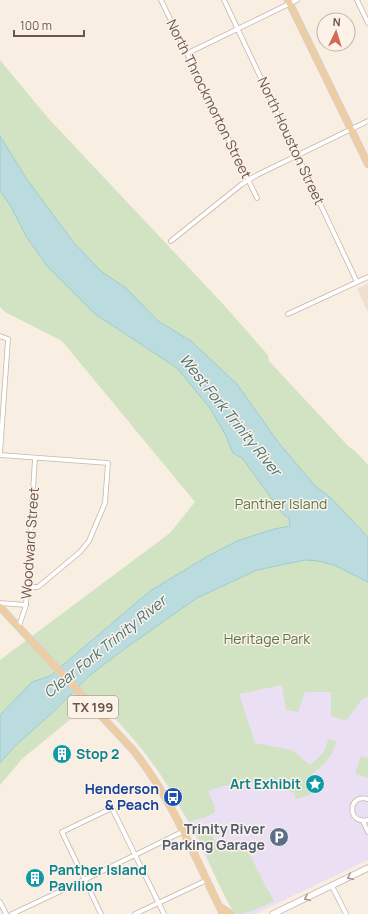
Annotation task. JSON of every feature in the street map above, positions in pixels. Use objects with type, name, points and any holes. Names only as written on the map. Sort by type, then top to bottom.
[{"type":"main road","points":[[289,2],[368,164]]},
{"type":"main road","name":"TX 199","points":[[0,607],[133,750],[151,774],[170,804],[184,831],[223,914]]},
{"type":"main road","points":[[273,914],[283,912],[368,868]]},
{"type":"main road","points":[[220,907],[231,914]]},
{"type":"street","name":"North Throckmorton Street","points":[[161,0],[257,198]]},
{"type":"street","name":"North Houston Street","points":[[224,0],[357,282]]},
{"type":"street","points":[[188,53],[289,2],[297,0]]},
{"type":"street","points":[[357,0],[368,23]]},
{"type":"street","points":[[171,241],[249,180],[368,121]]},
{"type":"street","points":[[288,314],[368,277]]},
{"type":"street","points":[[0,336],[8,339],[0,455],[108,463],[105,503],[89,541],[80,552],[38,587],[27,587]]},
{"type":"street","name":"Woodward Street","points":[[19,626],[26,605],[35,458]]},
{"type":"street","points":[[0,603],[26,605]]},
{"type":"street","points":[[368,799],[360,798],[356,800],[352,807],[355,818],[363,821],[368,820]]},
{"type":"street","points":[[101,914],[62,832],[112,808],[164,914]]},
{"type":"street","points":[[363,821],[368,832]]},
{"type":"street","points":[[12,914],[184,831]]},
{"type":"street","points":[[135,914],[207,880]]},
{"type":"street","points":[[332,886],[346,914]]},
{"type":"street","points":[[0,902],[6,914]]},
{"type":"shaded area","points":[[368,283],[368,312],[357,289]]},
{"type":"shaded area","points":[[135,670],[368,687],[368,860],[255,914],[235,914],[167,783],[139,745],[99,702]]},
{"type":"green space","name":"Panther Island","points":[[0,60],[48,118],[223,304],[268,355],[269,361],[349,447],[354,450],[368,465],[368,697],[362,699],[346,721],[331,716],[331,692],[305,692],[298,712],[286,710],[282,685],[239,694],[255,743],[292,750],[310,765],[322,754],[328,739],[337,742],[326,762],[309,776],[310,795],[296,799],[294,793],[261,783],[231,784],[208,791],[215,807],[215,812],[190,822],[150,760],[123,727],[93,697],[72,718],[23,758],[0,785],[0,660],[170,533],[195,502],[62,341],[5,312],[0,307]]},
{"type":"green space","points":[[361,756],[368,758],[368,778],[355,773]]},
{"type":"green space","points":[[203,827],[209,830],[220,849],[225,851],[233,850],[245,845],[274,901],[246,913],[237,914],[233,910],[221,889],[195,830]]},
{"type":"water","points":[[0,136],[26,178],[74,243],[102,272],[126,288],[158,321],[191,341],[237,384],[278,442],[316,487],[330,497],[368,537],[368,582],[334,565],[318,561],[305,560],[257,570],[197,598],[127,647],[89,676],[52,713],[14,747],[0,763],[0,715],[32,682],[50,676],[150,591],[208,556],[237,541],[274,529],[290,526],[289,518],[283,514],[242,458],[233,453],[226,436],[210,408],[177,368],[95,314],[47,266],[26,236],[10,205],[0,191]]},
{"type":"place","name":"Stop 2","points":[[62,754]]},
{"type":"place","name":"Art Exhibit","points":[[315,784]]},
{"type":"place","name":"Henderson & Peach","points":[[173,797]]},
{"type":"place","name":"Trinity River Parking Garage","points":[[279,837]]},
{"type":"place","name":"Panther Island Pavilion","points":[[35,878]]},
{"type":"water label","name":"West Fork Trinity River","points":[[230,415]]},
{"type":"water label","name":"Clear Fork Trinity River","points":[[105,647]]},
{"type":"park label","name":"Heritage Park","points":[[267,639]]}]
